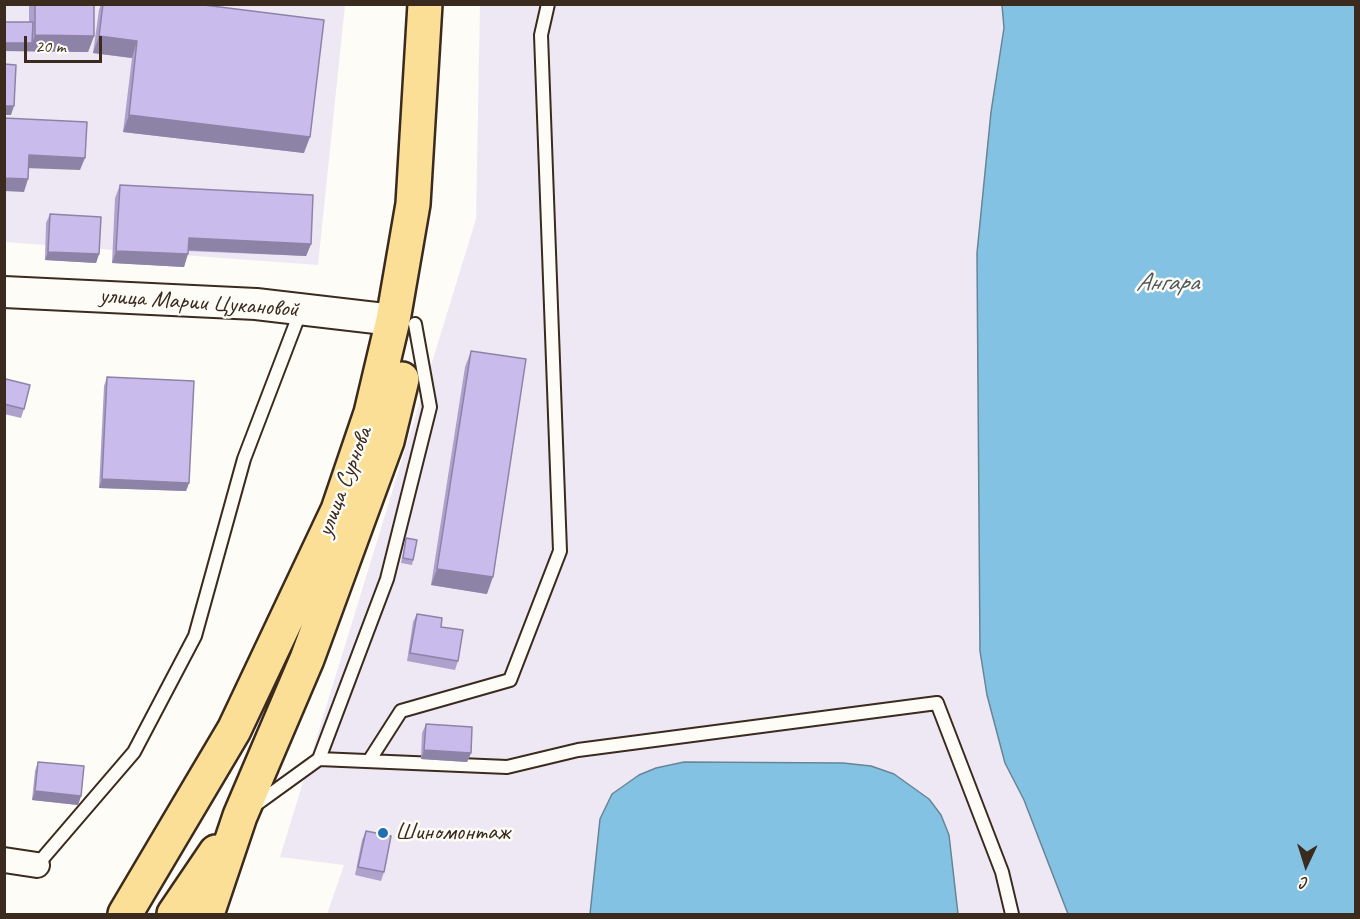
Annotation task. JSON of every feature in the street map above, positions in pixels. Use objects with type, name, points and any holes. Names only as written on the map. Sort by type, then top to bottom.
[{"type":"main road","name":"улица Сурнова","points":[[240,816],[307,659],[387,441],[404,322],[425,4]]},
{"type":"main road","name":"улица Сурнова","points":[[125,915],[234,730],[338,510],[370,413],[404,322],[435,203],[446,4]]},
{"type":"main road","points":[[174,915],[240,816]]},
{"type":"main road","points":[[207,915],[240,816]]},
{"type":"street","name":"улица Марии Цукановой","points":[[4,292],[256,304],[404,322]]},
{"type":"street","points":[[4,860],[37,865]]},
{"type":"lane","points":[[369,761],[401,711],[510,680],[560,551],[541,35],[548,4]]},
{"type":"lane","points":[[37,865],[134,752],[195,636],[244,459],[302,309]]},
{"type":"lane","points":[[240,816],[319,759],[387,579],[430,407],[404,322]]},
{"type":"lane","points":[[319,759],[507,767],[578,750],[936,703],[1002,872],[1012,915]]},
{"type":"shaded area","points":[[4,5],[345,5],[318,265],[5,242]]},
{"type":"shaded area","points":[[480,5],[1002,5],[1004,28],[996,74],[977,253],[980,651],[987,695],[1005,763],[1024,800],[1068,914],[958,914],[949,835],[871,766],[843,763],[684,762],[600,819],[590,914],[327,914],[344,865],[280,857],[476,219]]},
{"type":"water","name":"Ангара","points":[[1002,5],[1355,5],[1355,914],[1068,914],[1024,800],[1005,763],[987,695],[980,651],[977,253],[991,112],[1004,28]]},
{"type":"water","points":[[684,762],[843,763],[871,766],[894,774],[929,799],[941,815],[949,835],[958,914],[590,914],[600,819],[612,794],[639,775],[656,768]]},
{"type":"building","points":[[35,4],[94,4],[94,36],[35,35]]},
{"type":"building","points":[[103,4],[196,4],[324,20],[310,137],[129,115],[137,41],[99,36]]},
{"type":"building","points":[[4,22],[33,22],[32,43],[4,43]]},
{"type":"building","points":[[4,64],[16,65],[14,106],[4,106]]},
{"type":"building","points":[[4,118],[87,122],[85,158],[29,155],[28,179],[4,178]]},
{"type":"building","points":[[120,185],[313,195],[311,244],[189,238],[188,254],[116,251]]},
{"type":"building","points":[[50,214],[101,217],[99,254],[48,252]]},
{"type":"building","points":[[471,351],[526,359],[493,577],[437,569]]},
{"type":"building","points":[[107,377],[194,381],[189,483],[102,479]]},
{"type":"building","points":[[6,379],[30,385],[24,409],[4,404]]},
{"type":"building","points":[[406,538],[417,540],[413,560],[403,558]]},
{"type":"building","points":[[417,614],[442,618],[441,627],[463,630],[458,661],[410,653]]},
{"type":"building","points":[[426,724],[472,727],[471,753],[424,750]]},
{"type":"building","points":[[38,762],[84,766],[81,796],[35,791]]},
{"type":"building","points":[[366,831],[391,836],[384,872],[358,867]]},
{"type":"place","name":"Шиномонтаж","points":[[383,833]]}]
